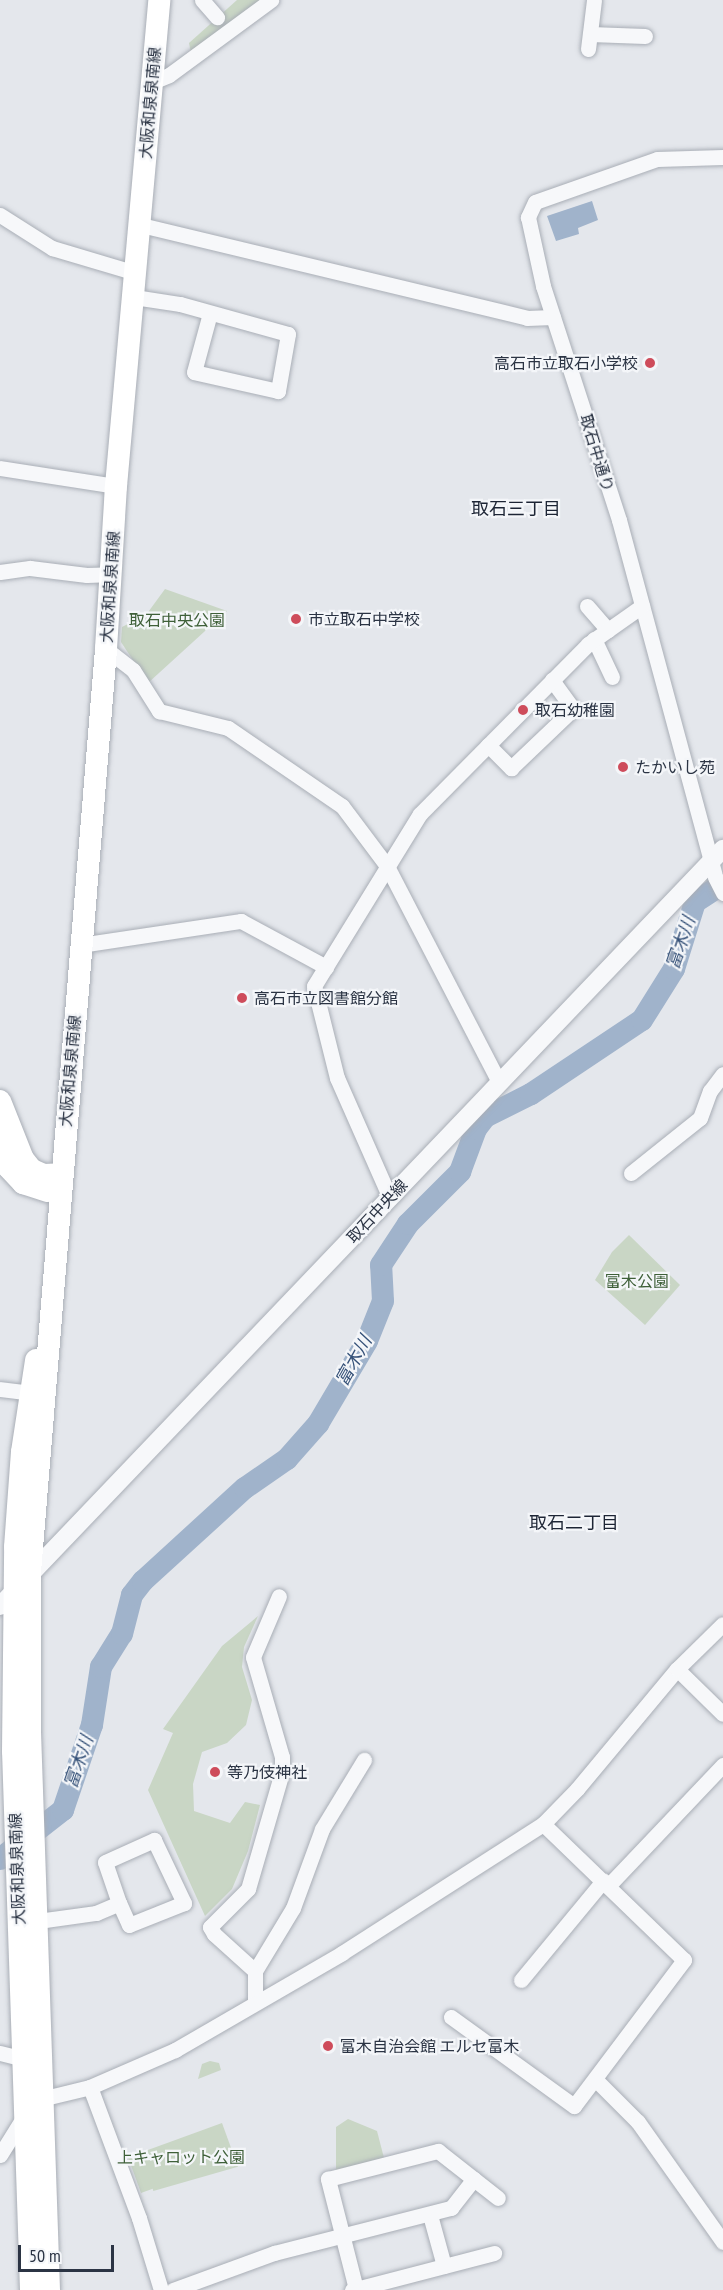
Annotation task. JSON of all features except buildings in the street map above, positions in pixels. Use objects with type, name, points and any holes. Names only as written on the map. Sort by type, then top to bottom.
[{"type":"main road","name":"大阪和泉泉南線","points":[[14,1729],[30,1572],[38,1394],[37,1354],[52,1307],[60,1184],[112,574],[116,486],[141,225],[159,0]]},
{"type":"main road","points":[[0,1101],[24,1159],[32,1170],[60,1184]]},
{"type":"main road","points":[[0,1140],[9,1168],[23,1183],[60,1184]]},
{"type":"main road","name":"大阪和泉泉南線","points":[[34,2062],[38,1921],[14,1729],[7,1598],[22,1452],[38,1394]]},
{"type":"main road","name":"大阪和泉泉南線","points":[[26,1836],[36,2104],[49,2290]]},
{"type":"main road","name":"大阪和泉泉南線","points":[[31,2290],[36,2104]]},
{"type":"street","points":[[201,0],[217,16]]},
{"type":"street","points":[[152,82],[169,75],[271,0]]},
{"type":"street","points":[[594,0],[589,41],[645,36]]},
{"type":"street","name":"取石中通り","points":[[721,890],[717,855],[642,606],[619,520],[553,317],[528,217],[535,202],[657,159],[723,157]]},
{"type":"street","points":[[0,215],[52,248],[136,273]]},
{"type":"street","points":[[141,225],[527,318],[553,317]]},
{"type":"street","points":[[134,297],[210,313],[288,334],[278,391],[194,372],[210,313]]},
{"type":"street","points":[[0,468],[116,486]]},
{"type":"street","points":[[0,572],[30,568],[87,576],[112,574]]},
{"type":"street","points":[[587,606],[608,630]]},
{"type":"street","points":[[390,1197],[337,1078],[315,999],[314,986],[420,814],[594,639],[642,606]]},
{"type":"street","points":[[594,639],[612,677]]},
{"type":"street","points":[[106,649],[133,670],[159,711],[228,728],[342,806],[387,866],[499,1082]]},
{"type":"street","points":[[488,745],[511,768],[573,709],[552,680]]},
{"type":"street","name":"取石中央線","points":[[7,1598],[717,855]]},
{"type":"street","points":[[80,945],[241,921],[326,967]]},
{"type":"street","points":[[632,1173],[700,1118],[710,1091],[723,1074]]},
{"type":"street","points":[[0,1389],[38,1394]]},
{"type":"street","points":[[255,1971],[214,1934],[210,1927],[248,1889],[282,1772],[282,1757],[253,1657],[279,1596]]},
{"type":"street","points":[[0,2155],[36,2104],[90,2087],[175,2050],[438,1893],[543,1824],[577,1789],[677,1669],[723,1624]]},
{"type":"street","points":[[677,1669],[723,1714]]},
{"type":"street","points":[[255,2003],[255,1971],[293,1908],[322,1829],[364,1760]]},
{"type":"street","points":[[521,1980],[606,1883],[723,1765]]},
{"type":"street","points":[[451,2017],[574,2106],[596,2080],[684,1960],[543,1824]]},
{"type":"street","points":[[154,1840],[184,1904],[129,1925],[119,1903],[105,1862],[154,1840]]},
{"type":"street","points":[[38,1921],[96,1913],[119,1903]]},
{"type":"street","points":[[0,2053],[34,2062]]},
{"type":"street","points":[[596,2080],[638,2122],[720,2231]]},
{"type":"street","points":[[90,2087],[139,2217],[161,2290]]},
{"type":"street","points":[[494,2253],[354,2290],[328,2179],[438,2151],[498,2198]]},
{"type":"street","points":[[173,2290],[274,2253],[451,2208],[474,2179]]},
{"type":"street","points":[[430,2215],[444,2266]]},
{"type":"green space","points":[[237,0],[261,0],[191,53],[189,43]]},
{"type":"green space","name":"取石中央公園","points":[[165,589],[227,611],[148,683],[121,642],[122,627],[146,615]]},
{"type":"green space","name":"富木公園","points":[[629,1235],[680,1285],[645,1325],[595,1280],[612,1252]]},
{"type":"green space","name":"等乃伎神社","points":[[258,1616],[244,1647],[242,1667],[252,1700],[246,1725],[227,1743],[202,1752],[193,1784],[194,1811],[230,1823],[245,1802],[260,1805],[248,1851],[232,1889],[205,1916],[148,1790],[173,1733],[163,1729],[222,1646]]},
{"type":"green space","points":[[210,2061],[219,2063],[221,2070],[198,2079],[202,2064]]},
{"type":"green space","points":[[348,2119],[377,2131],[384,2158],[336,2171],[336,2127]]},
{"type":"green space","name":"上キャロット公園","points":[[222,2123],[235,2159],[141,2193],[128,2157]]},
{"type":"green space","points":[[236,2160],[238,2167],[153,2191],[151,2184]]},
{"type":"water","points":[[592,201],[598,220],[578,228],[579,234],[556,241],[547,216]]},
{"type":"waterway","name":"富木川","points":[[0,1859],[63,1810],[92,1725],[101,1667],[122,1634],[132,1595],[143,1581],[245,1488],[287,1459],[318,1424],[367,1341],[383,1301],[381,1265],[408,1224],[460,1172],[476,1129],[485,1117],[531,1094],[642,1020],[674,969],[695,902],[723,884]]},
{"type":"place","name":"高石市立取石小学校","points":[[650,363]]},
{"type":"place","name":"市立取石中学校","points":[[296,619]]},
{"type":"place","name":"取石幼稚園","points":[[523,710]]},
{"type":"place","name":"たかいし苑","points":[[623,767]]},
{"type":"place","name":"高石市立図書館分館","points":[[242,998]]},
{"type":"place","name":"等乃伎神社","points":[[215,1772]]},
{"type":"place","name":"富木自治会館 エルセ富木","points":[[328,2046]]},
{"type":"district","name":"取石三丁目","points":[[516,509]]},
{"type":"district","name":"取石二丁目","points":[[574,1523]]}]
